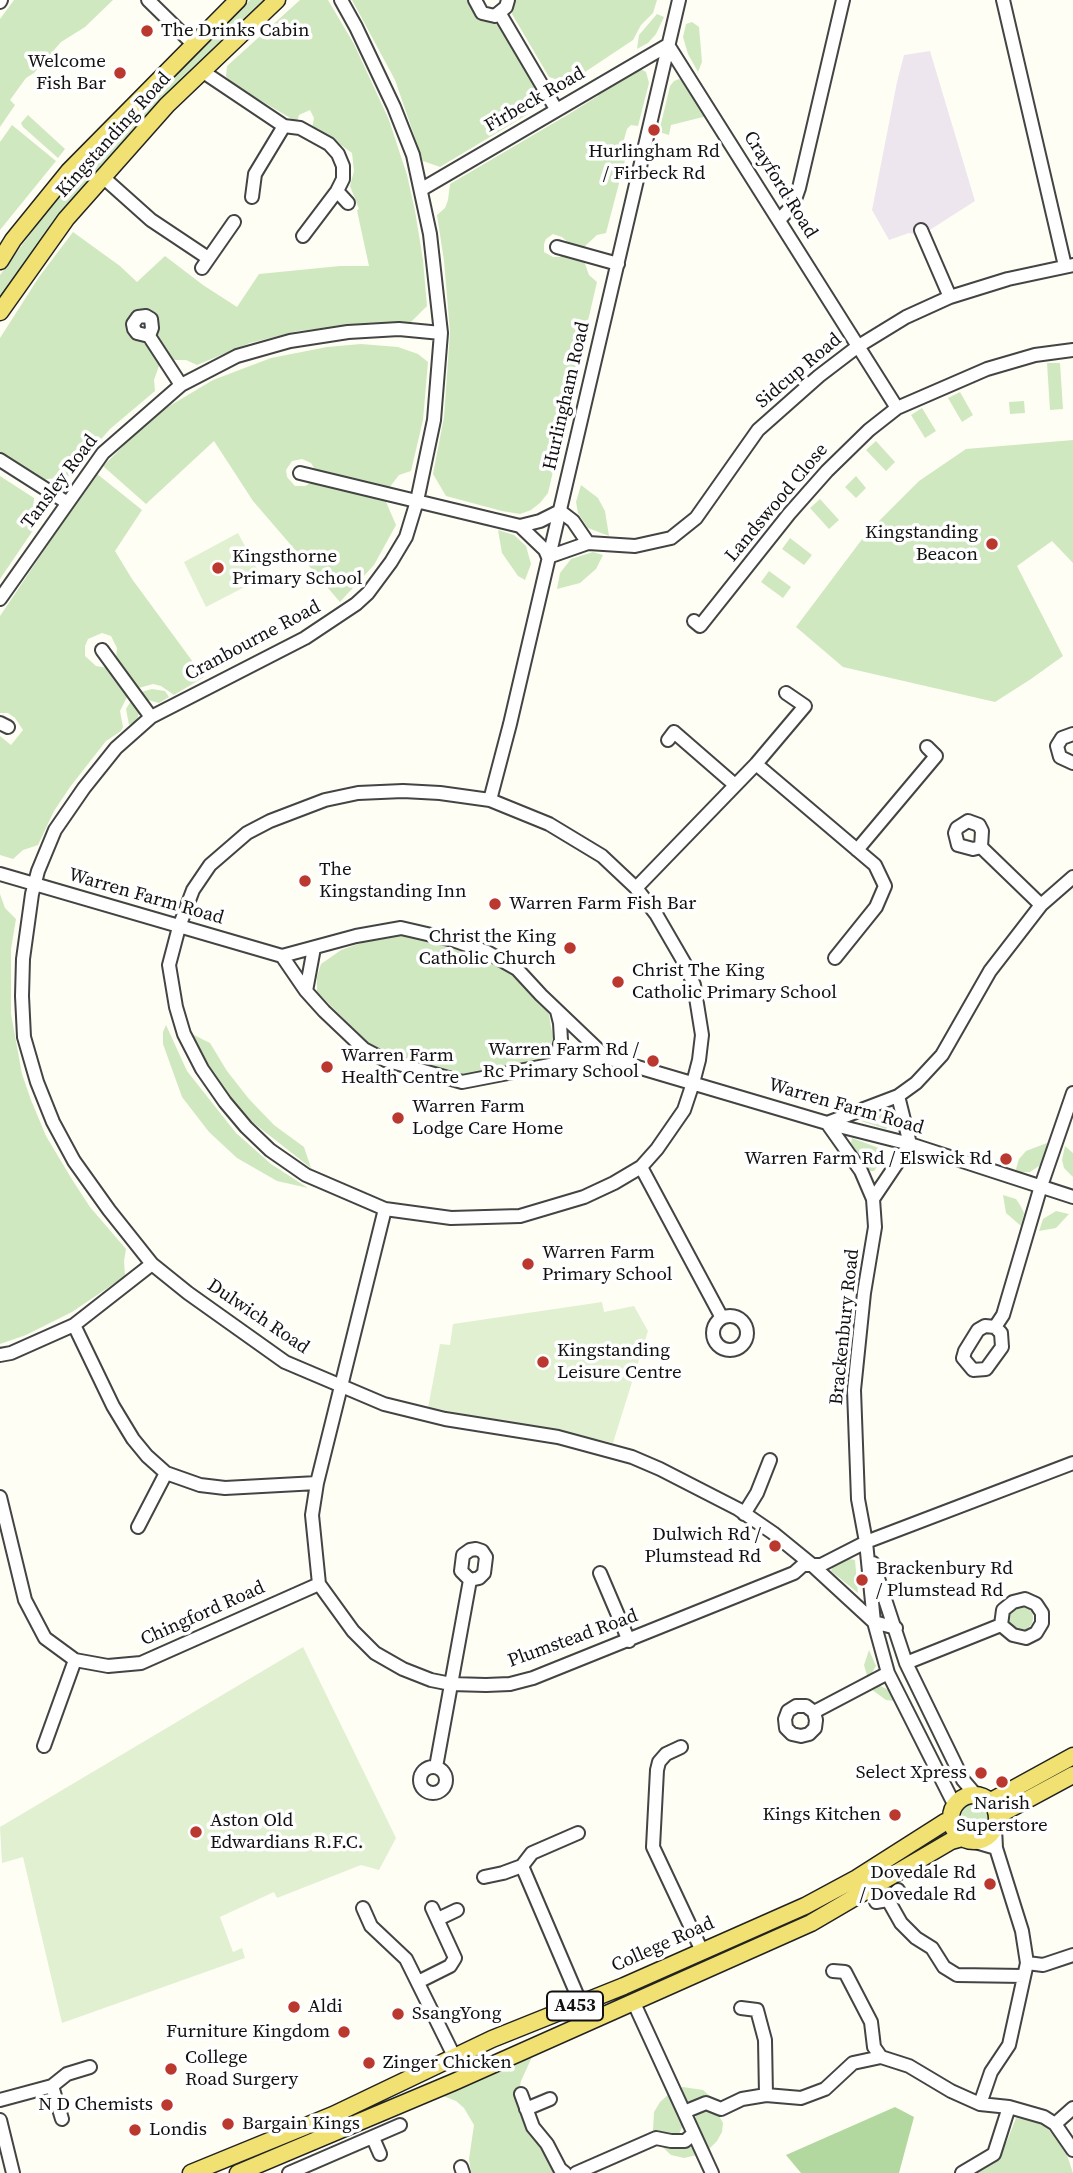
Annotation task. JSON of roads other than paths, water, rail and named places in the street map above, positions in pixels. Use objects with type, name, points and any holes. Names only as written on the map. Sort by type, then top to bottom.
[{"type":"main road","name":"Kingstanding Road","points":[[0,261],[13,240],[69,171],[238,0]]},
{"type":"main road","name":"Kingstanding Road","points":[[0,312],[66,219],[167,105],[277,0]]},
{"type":"main road","points":[[994,1815],[975,1794],[965,1796],[954,1804],[950,1822],[967,1840],[986,1838],[994,1815],[1073,1756]]},
{"type":"main road","points":[[994,1815],[1073,1775]]},
{"type":"main road","name":"College Road","points":[[191,2173],[333,2115],[454,2056],[805,1906],[857,1878],[945,1822],[950,1822]]},
{"type":"main road","name":"College Road","points":[[238,2173],[454,2082],[811,1923],[951,1841],[967,1840]]},
{"type":"street","points":[[148,0],[193,44]]},
{"type":"street","name":"Cranbourne Road","points":[[36,884],[38,871],[55,830],[116,748],[151,717],[305,638],[356,604],[368,593],[406,537],[417,501],[434,420],[441,333],[430,234],[422,189],[394,107],[341,0]]},
{"type":"street","points":[[475,0],[482,12],[495,16],[500,14],[509,0]]},
{"type":"street","name":"Hurlingham Road","points":[[490,800],[679,0]]},
{"type":"street","points":[[780,219],[793,205],[799,188],[843,0]]},
{"type":"street","points":[[1003,0],[1069,265]]},
{"type":"street","points":[[500,14],[556,109]]},
{"type":"street","name":"Firbeck Road","points":[[422,189],[668,46]]},
{"type":"street","name":"Crayford Road","points":[[668,46],[780,219],[857,347]]},
{"type":"street","points":[[202,71],[284,126],[300,128],[329,144],[338,154],[343,166],[343,179],[303,236]]},
{"type":"street","points":[[252,197],[255,174],[284,126]]},
{"type":"street","points":[[104,178],[150,220],[205,263],[234,222]]},
{"type":"street","points":[[337,191],[348,203]]},
{"type":"street","points":[[921,230],[950,297]]},
{"type":"street","points":[[557,247],[618,264]]},
{"type":"street","name":"Sidcup Road","points":[[548,557],[589,543],[635,546],[671,538],[696,518],[758,430],[819,376],[857,347],[906,317],[950,297],[1008,279],[1069,265]]},
{"type":"street","name":"Tansley Road","points":[[0,599],[103,453],[181,384],[237,356],[290,341],[348,332],[399,329],[441,333]]},
{"type":"street","points":[[149,336],[181,384]]},
{"type":"street","points":[[857,347],[897,408]]},
{"type":"street","name":"Landswood Close","points":[[694,621],[700,626],[789,514],[827,471],[869,430],[897,408],[987,369],[1035,355],[1073,350]]},
{"type":"street","points":[[0,460],[66,502]]},
{"type":"street","points":[[300,473],[520,526],[540,521],[560,511],[573,521],[589,543]]},
{"type":"street","points":[[520,526],[545,550],[548,557]]},
{"type":"street","points":[[102,650],[151,717]]},
{"type":"street","points":[[636,888],[756,764],[805,706],[786,692]]},
{"type":"street","points":[[668,740],[674,732],[735,785]]},
{"type":"street","points":[[1073,734],[1062,738],[1057,746],[1060,757],[1073,763]]},
{"type":"street","points":[[857,850],[936,756],[927,747]]},
{"type":"street","points":[[756,764],[875,865],[885,887],[876,907],[835,958]]},
{"type":"street","points":[[403,791],[490,800],[550,824],[602,856],[636,888],[656,914],[694,985],[702,1035],[694,1083],[684,1110],[669,1134],[641,1167],[584,1197],[520,1216],[451,1218],[385,1209],[306,1175],[270,1150],[246,1127],[202,1069],[184,1034],[169,965],[193,890],[210,866],[247,833],[270,821],[325,800],[358,793],[403,791]]},
{"type":"street","points":[[981,847],[1041,905]]},
{"type":"street","name":"Warren Farm Road","points":[[0,874],[282,956],[401,928],[428,933],[487,952],[517,969],[607,1058]]},
{"type":"street","points":[[827,1123],[898,1097],[916,1083],[942,1055],[990,971],[1041,905],[1073,877]]},
{"type":"street","name":"Dulwich Road","points":[[36,884],[28,921],[22,996],[24,1037],[37,1082],[53,1122],[74,1161],[152,1264],[285,1362],[340,1387],[396,1407],[445,1419],[558,1437],[632,1457],[695,1486],[744,1514],[773,1533],[811,1564]]},
{"type":"street","points":[[306,991],[314,948]]},
{"type":"street","name":"Warren Farm Road","points":[[282,956],[306,991],[364,1049],[377,1057],[462,1082],[555,1064],[607,1058],[827,1123],[910,1144],[1073,1197]]},
{"type":"street","points":[[555,1064],[561,1040],[556,1010]]},
{"type":"street","points":[[995,1327],[1003,1315],[1010,1295],[1041,1186],[1073,1093]]},
{"type":"street","points":[[873,1199],[910,1144],[898,1097]]},
{"type":"street","name":"Brackenbury Road","points":[[827,1123],[861,1171],[873,1199],[875,1227],[864,1293],[855,1390],[858,1500],[866,1542],[874,1622],[888,1673],[954,1804]]},
{"type":"street","points":[[641,1167],[722,1318]]},
{"type":"street","name":"Plumstead Road","points":[[385,1209],[317,1483],[312,1515],[319,1584],[352,1631],[375,1653],[403,1669],[431,1680],[451,1684],[486,1685],[522,1681],[794,1573],[803,1564],[821,1565],[866,1542],[1073,1463]]},
{"type":"street","points":[[0,1355],[11,1353],[74,1325],[152,1264]]},
{"type":"street","points":[[74,1325],[113,1406],[133,1439],[166,1473],[200,1485],[225,1489],[317,1483]]},
{"type":"street","points":[[744,1514],[757,1493],[770,1460]]},
{"type":"street","points":[[138,1527],[166,1473]]},
{"type":"street","name":"Chingford Road","points":[[0,1497],[24,1600],[45,1638],[75,1660],[108,1666],[141,1663],[319,1584]]},
{"type":"street","name":"Brackenbury Road","points":[[866,1542],[906,1663],[963,1780],[975,1794]]},
{"type":"street","points":[[811,1564],[874,1622],[896,1628]]},
{"type":"street","points":[[600,1573],[629,1640]]},
{"type":"street","points":[[436,1767],[471,1580]]},
{"type":"street","points":[[906,1663],[1001,1625]]},
{"type":"street","points":[[44,1746],[75,1660]]},
{"type":"street","points":[[814,1712],[888,1673]]},
{"type":"street","points":[[681,1747],[666,1754],[659,1762],[653,1847],[702,1951]]},
{"type":"street","points":[[980,2104],[991,2072],[1010,2045],[1027,1963],[1022,1931],[996,1848],[994,1815]]},
{"type":"street","points":[[484,1877],[522,1866],[532,1853],[578,1833]]},
{"type":"street","points":[[967,1840],[996,1848]]},
{"type":"street","points":[[522,1866],[581,2004]]},
{"type":"street","points":[[898,1890],[882,1901],[916,1938],[932,1948],[944,1967],[957,1975],[1024,1976]]},
{"type":"street","points":[[363,1908],[371,1926],[406,1959],[454,2056]]},
{"type":"street","points":[[418,1982],[450,1966],[455,1958],[435,1913],[457,1910]]},
{"type":"street","points":[[1027,1963],[1043,1965],[1073,1955]]},
{"type":"street","points":[[854,1961],[839,1971],[871,2022],[874,2047],[881,2057]]},
{"type":"street","points":[[633,2001],[712,2173]]},
{"type":"street","points":[[741,2008],[757,2010],[768,2001]]},
{"type":"street","points":[[757,2010],[765,2040],[766,2095]]},
{"type":"street","points":[[684,2112],[706,2104],[721,2109],[742,2099],[766,2095],[801,2098],[825,2089],[853,2063],[881,2057],[909,2066],[951,2091],[980,2104],[1009,2107],[1044,2117],[1055,2124],[1073,2150]]},
{"type":"street","points":[[0,2100],[52,2086],[67,2074],[90,2067]]},
{"type":"street","points":[[52,2086],[62,2119]]},
{"type":"street","points":[[521,2094],[533,2127],[565,2173]]},
{"type":"street","points":[[526,2109],[550,2099]]},
{"type":"street","points":[[962,2173],[993,2154],[1009,2107]]},
{"type":"street","points":[[1055,2124],[1073,2108]]},
{"type":"street","points":[[0,2120],[13,2173]]},
{"type":"street","points":[[297,2171],[400,2124]]},
{"type":"street","points":[[576,2173],[656,2138],[685,2141],[693,2134]]},
{"type":"street","points":[[373,2138],[380,2154]]},
{"type":"place","name":"The Drinks Cabin","points":[[147,31]]},
{"type":"place","name":"Welcome Fish Bar","points":[[120,73]]},
{"type":"place","name":"Hurlingham Rd / Firbeck Rd","points":[[654,130]]},
{"type":"place","name":"Kingstanding Beacon","points":[[992,544]]},
{"type":"place","name":"Kingsthorne Primary School","points":[[218,568]]},
{"type":"place","name":"The Kingstanding Inn","points":[[305,881]]},
{"type":"place","name":"Warren Farm Fish Bar","points":[[495,904]]},
{"type":"place","name":"Christ the King Catholic Church","points":[[570,948]]},
{"type":"place","name":"Christ The King Catholic Primary School","points":[[618,982]]},
{"type":"place","name":"Warren Farm Rd / Rc Primary School","points":[[653,1061]]},
{"type":"place","name":"Warren Farm Health Centre","points":[[327,1067]]},
{"type":"place","name":"Warren Farm Lodge Care Home","points":[[398,1118]]},
{"type":"place","name":"Warren Farm Rd / Elswick Rd","points":[[1006,1159]]},
{"type":"place","name":"Warren Farm Primary School","points":[[528,1264]]},
{"type":"place","name":"Kingstanding Leisure Centre","points":[[543,1362]]},
{"type":"place","name":"Dulwich Rd / Plumstead Rd","points":[[775,1546]]},
{"type":"place","name":"Brackenbury Rd / Plumstead Rd","points":[[862,1580]]},
{"type":"place","name":"Select Xpress","points":[[981,1773]]},
{"type":"place","name":"Narish Superstore","points":[[1002,1782]]},
{"type":"place","name":"Kings Kitchen","points":[[895,1815]]},
{"type":"place","name":"Aston Old Edwardians R.F.C.","points":[[196,1832]]},
{"type":"place","name":"Dovedale Rd / Dovedale Rd","points":[[990,1884]]},
{"type":"place","name":"Aldi","points":[[294,2007]]},
{"type":"place","name":"SsangYong","points":[[398,2014]]},
{"type":"place","name":"Furniture Kingdom","points":[[344,2032]]},
{"type":"place","name":"Zinger Chicken","points":[[369,2063]]},
{"type":"place","name":"College Road Surgery","points":[[171,2069]]},
{"type":"place","name":"N D Chemists","points":[[167,2105]]},
{"type":"place","name":"Bargain Kings","points":[[228,2124]]},
{"type":"place","name":"Londis","points":[[135,2130]]}]
